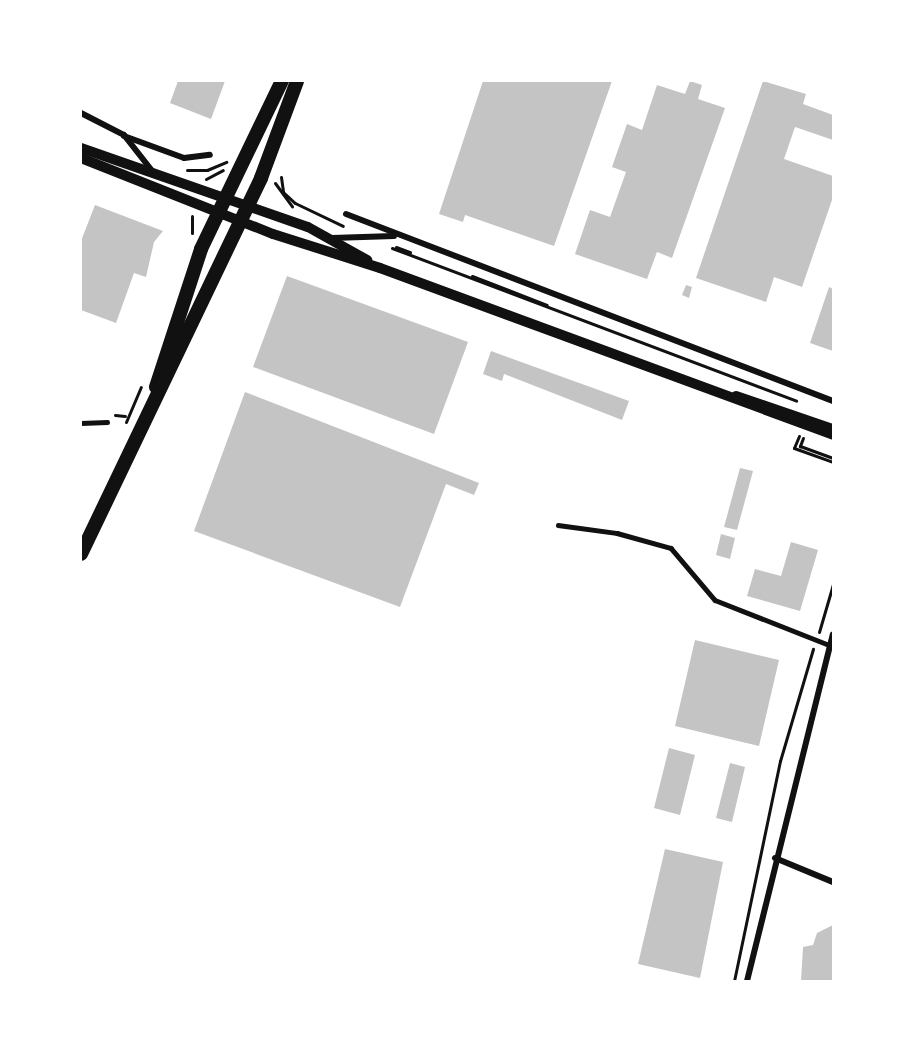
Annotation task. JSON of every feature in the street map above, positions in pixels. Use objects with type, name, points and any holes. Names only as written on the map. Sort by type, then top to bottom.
[{"type":"main road","points":[[144,430],[167,346],[217,213],[282,81]]},
{"type":"main road","points":[[81,554],[144,430],[247,204],[297,81]]},
{"type":"street","points":[[81,113],[124,135],[184,158],[210,155]]},
{"type":"street","points":[[124,135],[156,176]]},
{"type":"street","points":[[81,148],[156,176],[247,204],[326,237],[380,268]]},
{"type":"street","points":[[81,158],[217,213],[380,268],[833,435]]},
{"type":"street","points":[[346,214],[398,236],[833,401]]},
{"type":"street","points":[[326,237],[398,236]]},
{"type":"street","points":[[695,384],[833,429]]},
{"type":"street","points":[[747,981],[775,858],[833,634]]},
{"type":"street","points":[[775,858],[833,882]]},
{"type":"lane","points":[[81,423],[107,422]]},
{"type":"lane","points":[[558,525],[617,533],[671,549],[715,600],[829,645]]},
{"type":"path","points":[[179,168],[214,169],[232,156]]},
{"type":"path","points":[[281,177],[283,192],[296,203],[350,229]]},
{"type":"path","points":[[386,246],[799,402]]},
{"type":"path","points":[[833,458],[800,446],[801,435],[794,448],[833,462]]},
{"type":"path","points":[[734,981],[780,761],[833,584]]},
{"type":"building","points":[[178,81],[225,81],[211,119],[170,103]]},
{"type":"building","points":[[483,81],[612,81],[554,246],[465,215],[463,222],[439,214]]},
{"type":"building","points":[[690,81],[702,85],[698,99],[725,108],[672,258],[657,252],[647,279],[575,254],[590,210],[610,217],[626,172],[612,167],[627,124],[642,130],[657,85],[685,94]]},
{"type":"building","points":[[763,81],[806,94],[803,104],[833,115],[833,140],[795,127],[784,159],[833,176],[833,197],[802,287],[774,277],[766,302],[696,278]]},
{"type":"building","points":[[95,205],[163,231],[154,242],[146,277],[134,273],[116,323],[81,310],[81,241]]},
{"type":"building","points":[[287,276],[468,342],[434,434],[253,367]]},
{"type":"building","points":[[686,285],[692,287],[689,298],[682,295]]},
{"type":"building","points":[[829,287],[833,289],[833,351],[810,343]]},
{"type":"building","points":[[491,351],[629,401],[622,420],[504,374],[502,381],[483,374]]},
{"type":"building","points":[[245,392],[479,483],[474,495],[446,484],[400,607],[194,531]]},
{"type":"building","points":[[740,468],[753,471],[737,530],[724,527]]},
{"type":"building","points":[[721,534],[735,538],[730,559],[716,555]]},
{"type":"building","points":[[791,542],[818,550],[800,611],[747,596],[755,569],[781,576]]},
{"type":"building","points":[[695,640],[779,660],[759,746],[675,726]]},
{"type":"building","points":[[669,748],[695,755],[680,815],[654,808]]},
{"type":"building","points":[[730,763],[745,767],[732,822],[716,818]]},
{"type":"building","points":[[665,849],[723,862],[700,978],[638,964]]},
{"type":"building","points":[[833,925],[833,981],[801,981],[803,947],[813,945],[817,933]]}]
